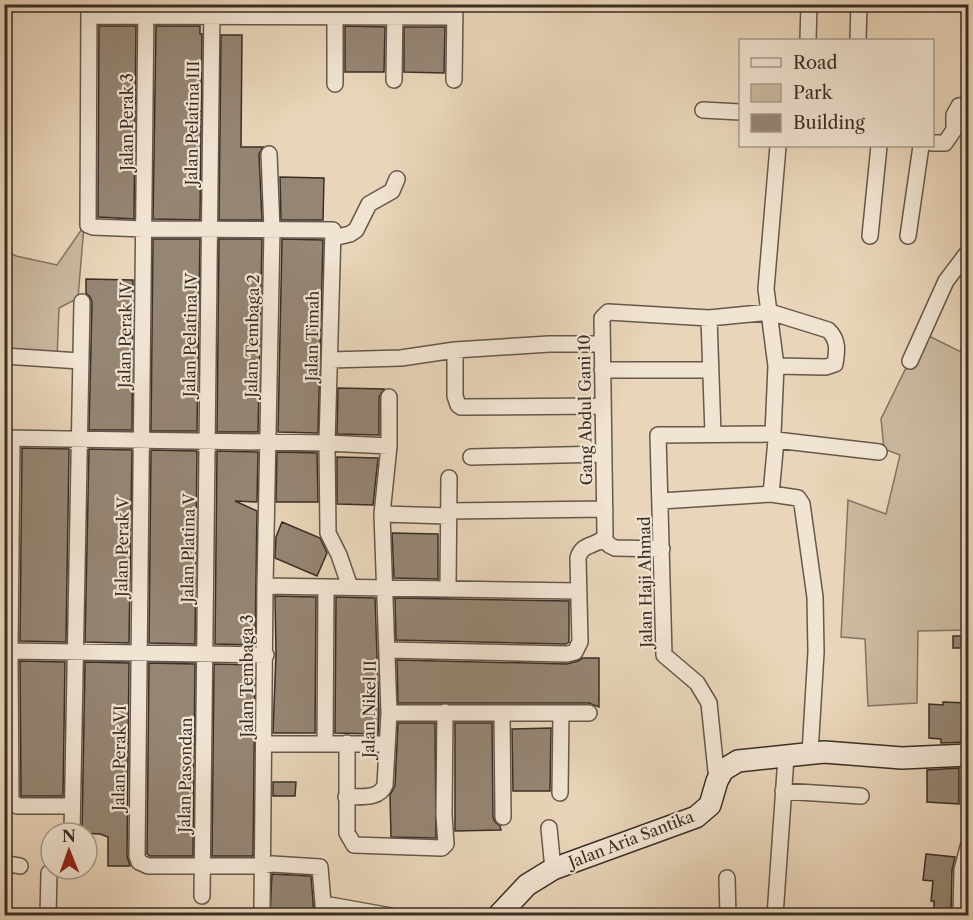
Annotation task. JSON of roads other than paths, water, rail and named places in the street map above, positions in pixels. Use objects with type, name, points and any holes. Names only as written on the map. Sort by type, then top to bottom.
[{"type":"street","points":[[808,39],[809,4]]},
{"type":"street","points":[[858,39],[859,4]]},
{"type":"street","points":[[398,179],[392,191],[369,204],[356,230],[333,234],[272,230],[144,229],[88,225],[86,219],[89,10],[455,11],[454,80]]},
{"type":"street","name":"Jalan Perak 3","points":[[144,229],[146,10]]},
{"type":"street","name":"Jalan Pelatina III","points":[[209,230],[212,10]]},
{"type":"street","points":[[334,84],[335,10]]},
{"type":"street","points":[[394,80],[395,10]]},
{"type":"street","points":[[934,143],[945,143],[954,130],[954,116],[959,106],[969,105]]},
{"type":"street","points":[[703,110],[739,112]]},
{"type":"street","points":[[771,494],[776,366],[766,289],[778,147]]},
{"type":"street","points":[[870,236],[879,147]]},
{"type":"street","points":[[908,236],[921,147]]},
{"type":"street","name":"Jalan Tembaga 2","points":[[269,154],[272,230],[269,442]]},
{"type":"street","name":"Jalan Perak IV","points":[[141,440],[144,229]]},
{"type":"street","name":"Jalan Pelatina IV","points":[[207,441],[209,230]]},
{"type":"street","name":"Jalan Timah","points":[[333,234],[327,443],[328,534],[339,555],[350,587]]},
{"type":"street","points":[[910,361],[946,281],[969,252]]},
{"type":"street","points":[[72,821],[82,302]]},
{"type":"street","name":"Gang Abdul Gani 10","points":[[604,538],[602,318],[608,312],[708,318],[770,312]]},
{"type":"street","points":[[770,312],[828,330],[833,334],[837,346],[835,364],[776,366]]},
{"type":"street","points":[[708,318],[713,435],[774,437],[879,452]]},
{"type":"street","points":[[330,360],[401,358],[455,350],[549,344],[602,344]]},
{"type":"street","points":[[455,350],[455,396],[461,407],[603,406]]},
{"type":"street","points":[[4,356],[81,361]]},
{"type":"street","points":[[602,370],[709,370]]},
{"type":"street","name":"Jalan Nikel II","points":[[346,797],[377,795],[385,785],[389,713],[382,521],[389,446],[389,397]]},
{"type":"street","name":"Jalan Haji Ahmad","points":[[713,435],[658,435],[664,655],[697,683],[709,703],[717,781]]},
{"type":"street","points":[[72,806],[17,806],[11,800],[10,651],[7,621],[8,438],[389,446]]},
{"type":"street","name":"Jalan Perak V","points":[[139,653],[141,440]]},
{"type":"street","name":"Jalan Platina V","points":[[205,654],[207,441]]},
{"type":"street","name":"Jalan Tembaga 3","points":[[262,909],[265,586],[269,442]]},
{"type":"street","points":[[471,457],[604,454]]},
{"type":"street","points":[[448,588],[449,478]]},
{"type":"street","points":[[661,501],[771,494],[798,498],[803,512],[815,597],[816,641],[810,753]]},
{"type":"street","points":[[382,521],[448,514],[605,509]]},
{"type":"street","points":[[388,650],[572,653],[579,648],[580,642],[578,558],[580,551],[604,538],[609,545],[615,548],[662,549]]},
{"type":"street","points":[[265,586],[326,589],[350,587],[578,591]]},
{"type":"street","points":[[324,743],[326,589]]},
{"type":"street","points":[[10,651],[266,655]]},
{"type":"street","name":"Jalan Perak VI","points":[[139,653],[136,852],[139,862],[148,866],[202,866]]},
{"type":"street","name":"Jalan Pasondan","points":[[202,896],[205,654]]},
{"type":"street","points":[[347,743],[347,833],[354,845],[442,848],[446,844],[445,712]]},
{"type":"street","points":[[389,713],[589,713]]},
{"type":"street","points":[[560,793],[561,713]]},
{"type":"street","points":[[502,714],[503,817]]},
{"type":"street","points":[[265,744],[387,744]]},
{"type":"street","name":"Jalan Aria Santika","points":[[498,915],[526,885],[553,869],[696,817],[710,805],[723,770],[738,762],[824,752],[902,758],[969,755]]},
{"type":"street","points":[[775,915],[786,757]]},
{"type":"street","points":[[783,791],[861,796]]},
{"type":"street","points":[[549,828],[553,869]]},
{"type":"street","points":[[961,915],[969,847]]},
{"type":"street","points":[[4,863],[21,866]]},
{"type":"street","points":[[202,866],[272,864],[320,867],[324,910],[391,915]]},
{"type":"street","points":[[726,878],[728,915]]},
{"type":"street","points":[[48,915],[49,881]]}]
